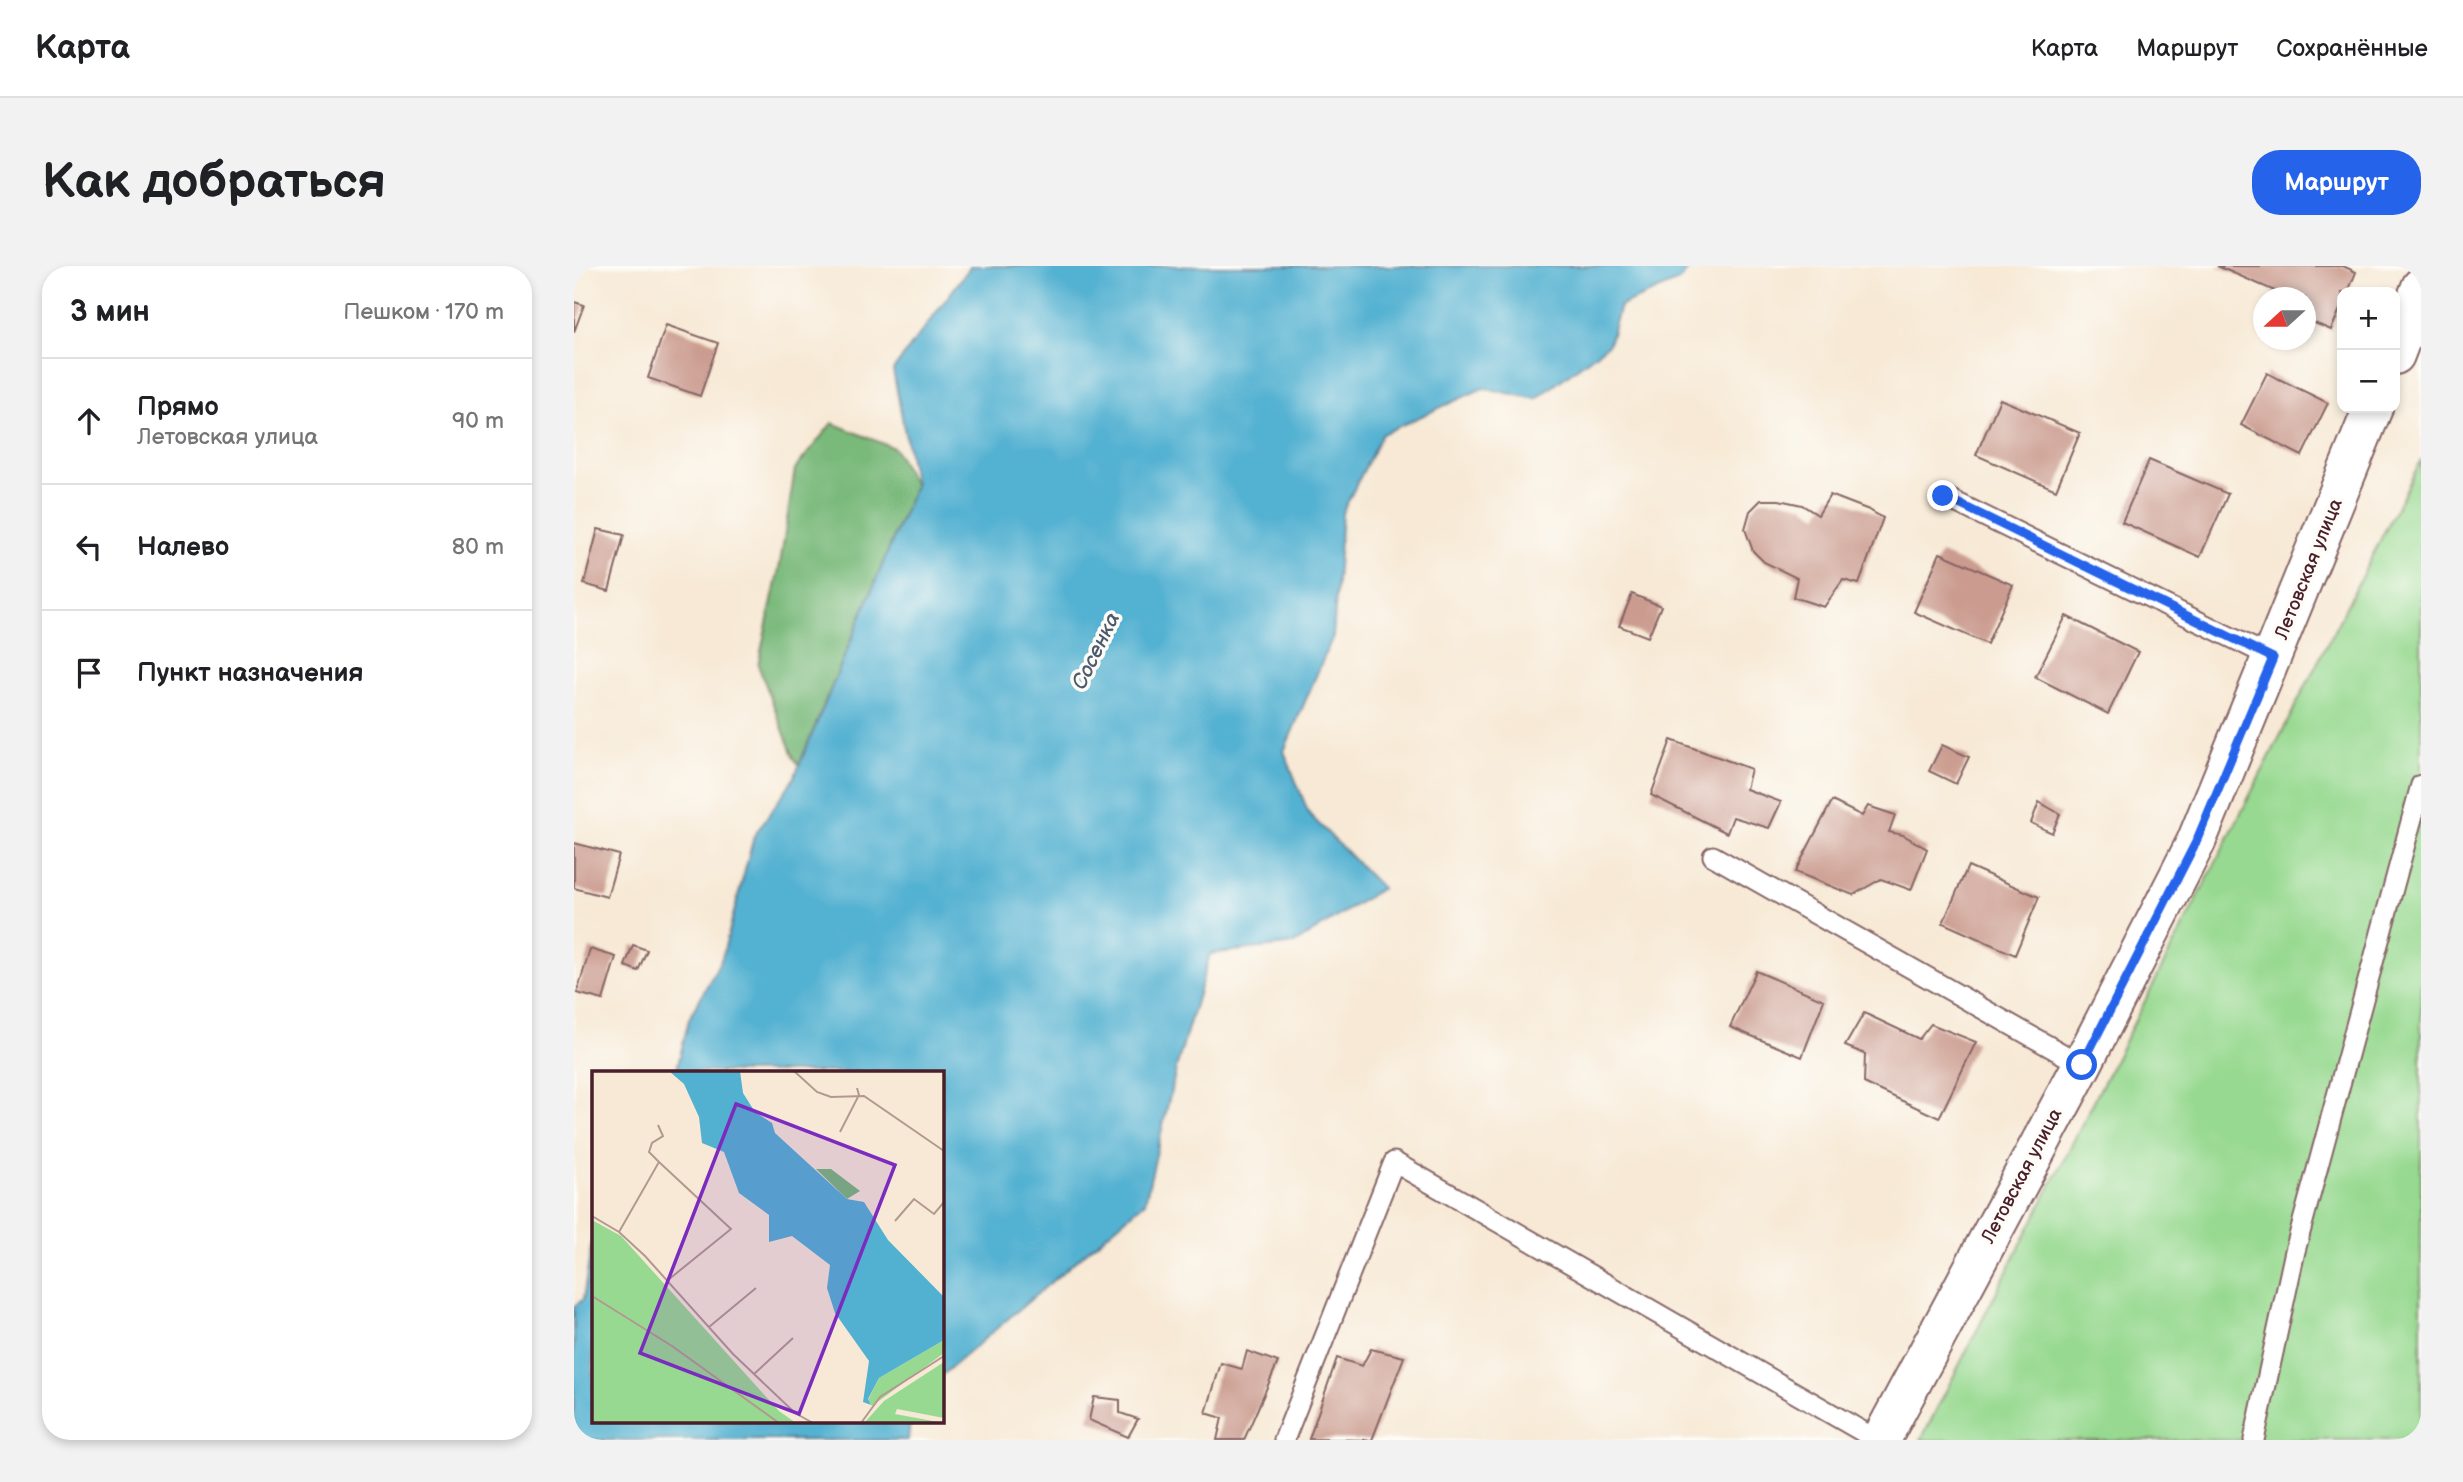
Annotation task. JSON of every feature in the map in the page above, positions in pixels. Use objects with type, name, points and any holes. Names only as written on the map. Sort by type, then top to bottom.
[{"type":"street","points":[[2397,350],[2421,286]]},
{"type":"street","name":"Летовская улица","points":[[1879,1440],[2082,1065],[2196,842],[2372,413]]},
{"type":"lane","points":[[1943,496],[2273,658]]},
{"type":"lane","points":[[2254,1440],[2295,1251],[2421,785]]},
{"type":"lane","points":[[1713,856],[2082,1065]]},
{"type":"lane","points":[[1284,1440],[1394,1162],[1879,1440]]},
{"type":"green space","points":[[832,423],[894,448],[915,486],[799,765],[758,665],[780,564],[795,469]]},
{"type":"green space","points":[[2421,460],[2421,1440],[1921,1440]]},
{"type":"water","name":"Сосенка","points":[[971,266],[1691,266],[1679,281],[1620,306],[1609,344],[1536,399],[1483,388],[1382,434],[1342,513],[1333,636],[1284,751],[1309,814],[1382,888],[1294,944],[1210,954],[1177,1065],[1145,1202],[943,1374],[943,1071],[676,1071],[689,1019],[722,958],[754,836],[794,778],[915,486],[893,370]]},
{"type":"water","points":[[592,1242],[592,1422],[910,1422],[908,1440],[574,1440],[574,1307],[583,1299]]},
{"type":"building","points":[[2217,266],[2343,266],[2356,272],[2350,287],[2337,287],[2337,316],[2331,330],[2316,324],[2316,287],[2266,287]]},
{"type":"building","points":[[574,302],[584,305],[574,332]]},
{"type":"building","points":[[666,325],[718,343],[700,396],[648,378]]},
{"type":"building","points":[[2267,373],[2328,403],[2302,456],[2241,425]]},
{"type":"building","points":[[2000,399],[2080,433],[2056,490],[1976,455]]},
{"type":"building","points":[[2149,460],[2228,494],[2200,557],[2122,522]]},
{"type":"building","points":[[1830,495],[1883,518],[1859,584],[1843,580],[1824,607],[1793,597],[1797,578],[1764,562],[1753,551],[1745,529],[1750,511],[1761,500],[1779,500],[1802,505],[1818,515]]},
{"type":"building","points":[[598,529],[624,535],[609,591],[584,584]]},
{"type":"building","points":[[1940,553],[2013,585],[1987,644],[1914,612]]},
{"type":"building","points":[[1632,594],[1661,606],[1648,637],[1619,626]]},
{"type":"building","points":[[2066,616],[2138,652],[2108,714],[2035,677]]},
{"type":"building","points":[[1671,740],[1751,769],[1746,789],[1781,802],[1769,828],[1733,817],[1727,833],[1651,795]]},
{"type":"building","points":[[1942,745],[1969,757],[1956,784],[1929,771]]},
{"type":"building","points":[[1832,801],[1862,816],[1868,806],[1895,815],[1889,832],[1903,835],[1927,849],[1911,890],[1881,879],[1853,895],[1795,872]]},
{"type":"building","points":[[2039,802],[2060,814],[2052,833],[2031,823]]},
{"type":"building","points":[[574,843],[619,855],[607,897],[574,888]]},
{"type":"building","points":[[1968,866],[2039,897],[2015,955],[1943,923]]},
{"type":"building","points":[[633,945],[647,950],[638,971],[625,966]]},
{"type":"building","points":[[590,949],[616,957],[603,1000],[577,993]]},
{"type":"building","points":[[1756,971],[1824,1000],[1802,1057],[1730,1027]]},
{"type":"building","points":[[1864,1013],[1919,1039],[1931,1024],[1976,1042],[1939,1118],[1864,1083],[1865,1054],[1845,1046]]},
{"type":"building","points":[[1371,1349],[1404,1357],[1372,1440],[1309,1439],[1337,1358],[1362,1366]]},
{"type":"building","points":[[1247,1351],[1278,1362],[1244,1440],[1217,1440],[1222,1418],[1206,1413],[1221,1363],[1242,1369]]},
{"type":"building","points":[[1094,1397],[1120,1400],[1120,1413],[1138,1419],[1128,1437],[1089,1420]]},
{"type":"route","points":[[1943,496],[2273,658],[2196,842],[2082,1065]]}]
